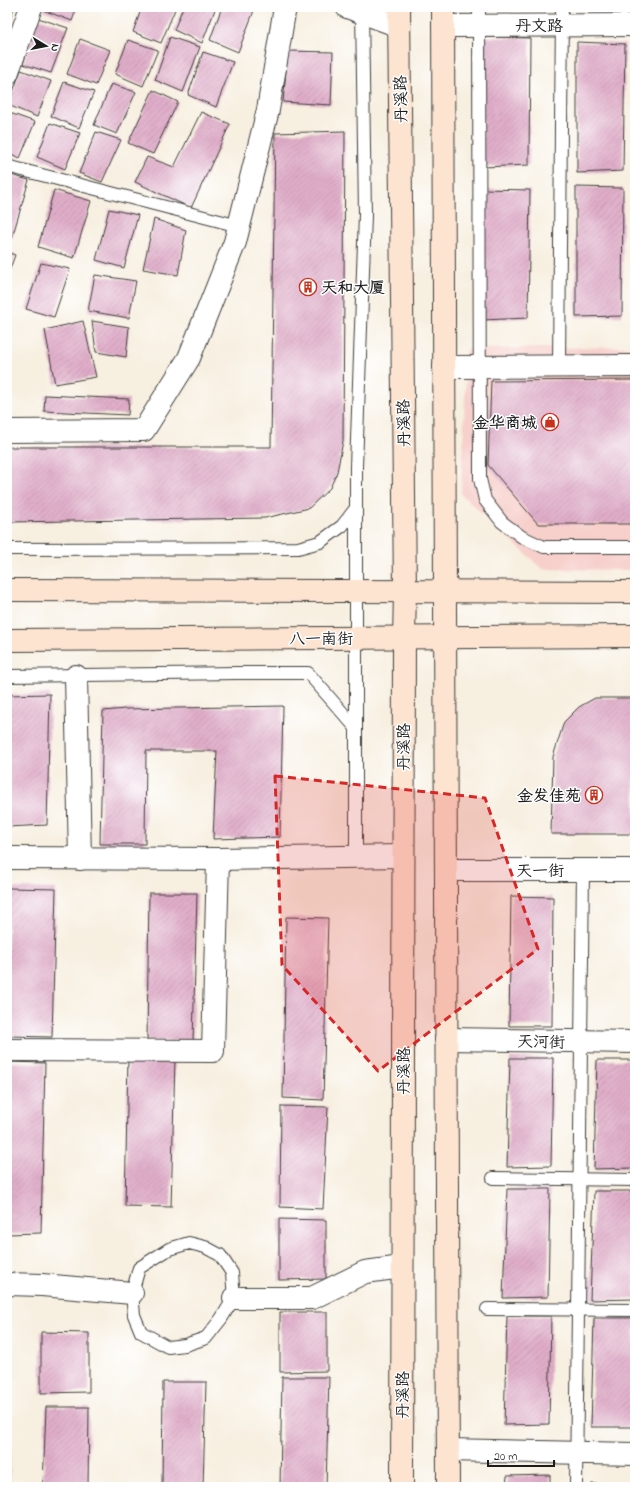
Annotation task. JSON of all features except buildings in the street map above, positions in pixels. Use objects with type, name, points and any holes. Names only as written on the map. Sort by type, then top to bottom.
[{"type":"main road","name":"丹溪路","points":[[399,16],[405,592],[402,1487]]},
{"type":"main road","points":[[443,17],[448,1487]]},
{"type":"main road","points":[[7,590],[635,592]]},
{"type":"main road","name":"八一南街","points":[[7,640],[635,636]]},
{"type":"street","points":[[9,63],[31,7]]},
{"type":"street","points":[[7,431],[144,430],[189,358],[236,242],[268,110],[285,7]]},
{"type":"street","points":[[357,9],[399,16]]},
{"type":"street","name":"丹文路","points":[[443,17],[562,16],[635,25]]},
{"type":"street","points":[[444,367],[635,366]]},
{"type":"street","points":[[76,676],[80,859]]},
{"type":"street","points":[[7,858],[218,860],[403,856]]},
{"type":"street","points":[[7,1050],[213,1051],[218,860]]},
{"type":"street","name":"天一街","points":[[446,870],[635,870]]},
{"type":"street","name":"天河街","points":[[446,1039],[635,1042]]},
{"type":"street","points":[[234,1298],[312,1298],[365,1272],[402,1267]]},
{"type":"street","points":[[7,1284],[42,1285],[132,1293]]},
{"type":"street","points":[[448,1450],[635,1454]]},
{"type":"lane","points":[[356,856],[356,467],[364,215],[357,9]]},
{"type":"lane","points":[[479,16],[480,479],[485,500],[502,522],[522,537],[544,548],[635,547]]},
{"type":"lane","points":[[559,366],[562,16]]},
{"type":"lane","points":[[7,166],[239,226]]},
{"type":"lane","points":[[7,549],[298,548],[320,542],[342,526],[356,508]]},
{"type":"lane","points":[[7,676],[308,673],[356,728]]},
{"type":"lane","points":[[576,1487],[583,870]]},
{"type":"lane","points":[[493,1178],[635,1180]]},
{"type":"lane","points":[[189,1243],[205,1246],[220,1255],[232,1273],[234,1298],[221,1320],[206,1338],[185,1345],[168,1347],[141,1332],[134,1315],[132,1293],[139,1268],[169,1249],[189,1243]]},
{"type":"lane","points":[[487,1309],[635,1310]]},
{"type":"highlighted area","points":[[275,776],[485,798],[538,949],[378,1071],[282,965]]},
{"type":"shaded area","name":"金华商城","points":[[635,347],[635,570],[542,569],[461,494],[467,349]]},
{"type":"shaded area","points":[[7,1425],[10,1425],[11,1487],[7,1487]]},
{"type":"place","name":"天和大厦","points":[[308,287]]},
{"type":"place","name":"金华商城","points":[[550,422]]},
{"type":"place","name":"金发佳苑","points":[[594,795]]}]
